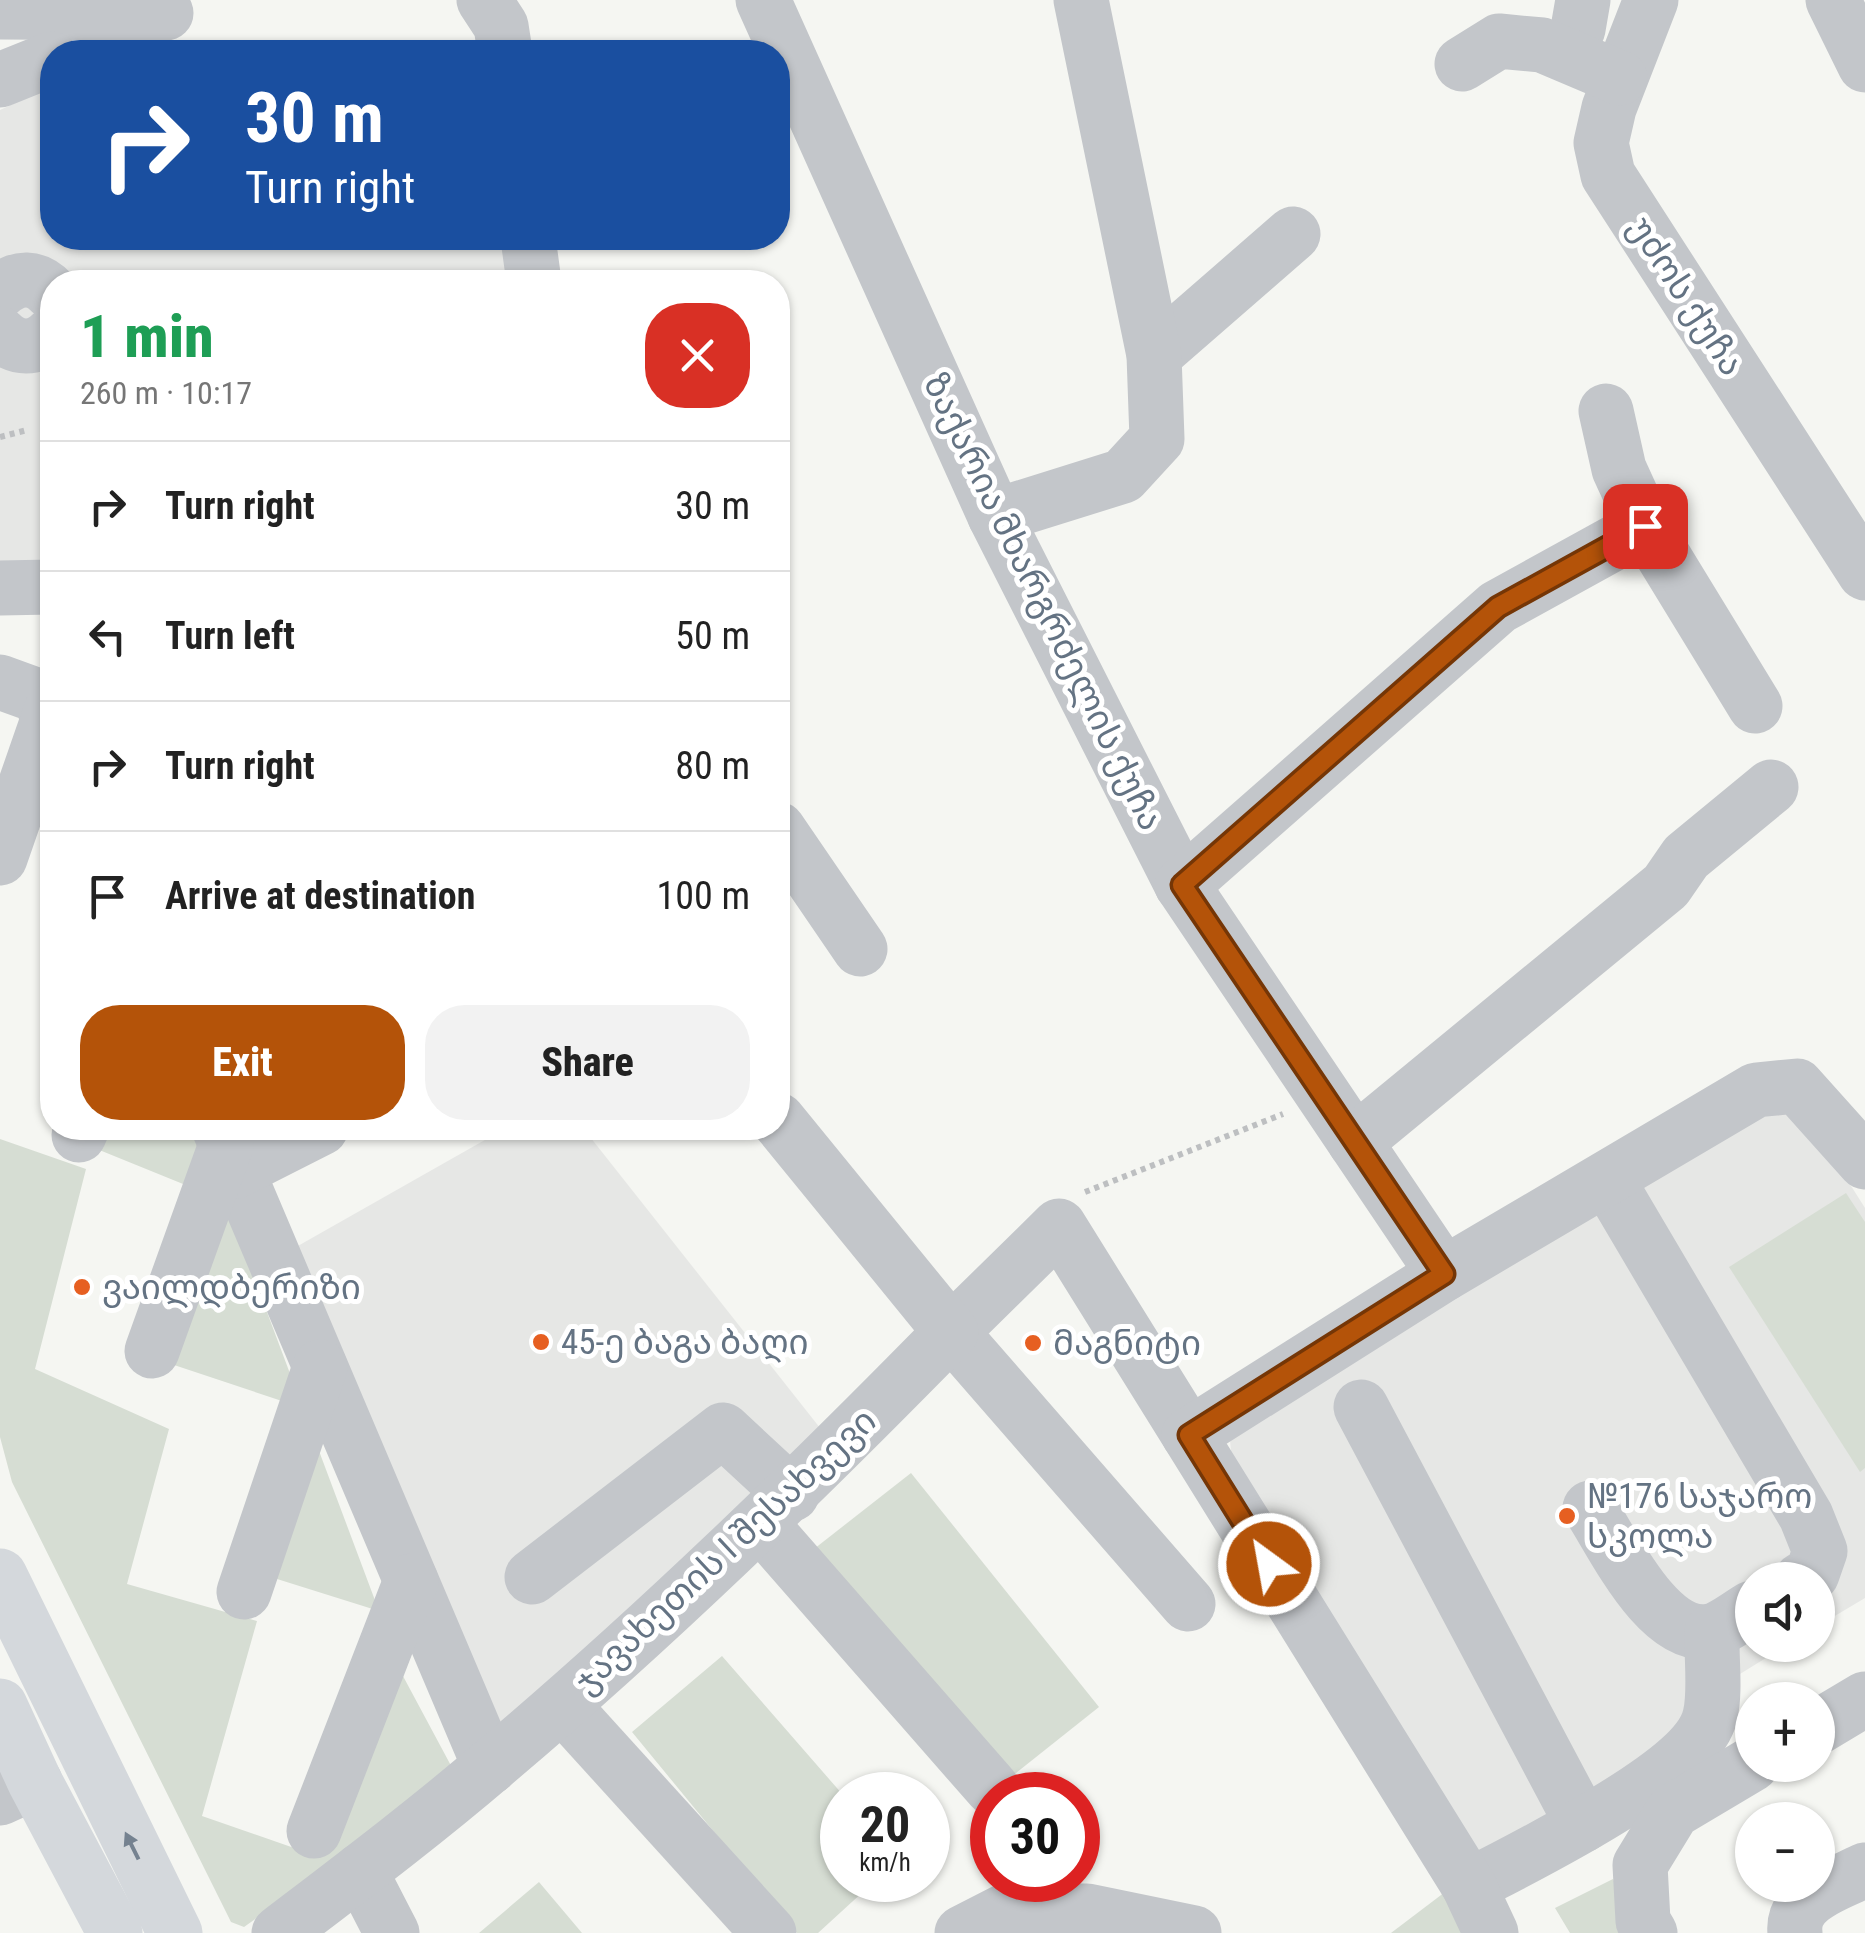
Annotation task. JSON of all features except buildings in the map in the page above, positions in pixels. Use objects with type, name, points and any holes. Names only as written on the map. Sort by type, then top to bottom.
[{"type":"main road","points":[[0,1576],[175,1933]]},
{"type":"main road","points":[[0,1706],[17,1790],[114,1933]]},
{"type":"street","points":[[484,0],[502,26],[504,40]]},
{"type":"street","name":"ზაქარია მხარგრძელის ქუჩა","points":[[763,0],[781,40]]},
{"type":"street","points":[[995,516],[1123,476],[1157,440],[1154,355],[1081,0]]},
{"type":"street","name":"უძოს ქუჩა","points":[[1652,0],[1609,108],[1601,143],[1608,175],[1865,572]]},
{"type":"street","points":[[1842,4],[1865,66]]},
{"type":"street","points":[[0,12],[185,7]]},
{"type":"street","points":[[100,40],[185,7]]},
{"type":"street","points":[[1484,35],[1542,45],[1620,78]]},
{"type":"street","name":"ზაქარია მხარგრძელის ქუჩა","points":[[790,60],[995,516],[1182,885],[1444,1274]]},
{"type":"street","points":[[0,80],[40,64]]},
{"type":"street","points":[[1154,355],[1294,234]]},
{"type":"street","points":[[1606,411],[1619,469],[1645,526],[1754,706]]},
{"type":"street","points":[[1182,885],[1498,607],[1645,526]]},
{"type":"street","points":[[0,588],[40,587]]},
{"type":"street","points":[[0,682],[40,700]]},
{"type":"street","points":[[0,858],[40,745]]},
{"type":"street","points":[[1340,1120],[1666,886],[1686,857],[1771,787]]},
{"type":"street","points":[[790,847],[860,949]]},
{"type":"street","points":[[1189,1435],[1444,1274],[1756,1090],[1797,1086],[1865,1162]]},
{"type":"street","points":[[790,1135],[950,1332],[1188,1604]]},
{"type":"street","points":[[227,1148],[265,1140]]},
{"type":"street","points":[[152,1351],[227,1148]]},
{"type":"street","points":[[227,1148],[490,1767]]},
{"type":"street","points":[[1606,1179],[1806,1516],[1820,1551],[1816,1562]]},
{"type":"street","points":[[1059,1226],[1480,1910],[1584,1825],[1662,1773],[1694,1744],[1710,1717],[1732,1619],[1685,1629],[1656,1610],[1590,1508]]},
{"type":"street","name":"ჯავახეთის I შესახვევი","points":[[279,1933],[490,1767],[562,1705],[776,1508],[1059,1226]]},
{"type":"street","points":[[244,1592],[320,1367]]},
{"type":"street","points":[[1361,1408],[1584,1825]]},
{"type":"street","points":[[532,1577],[723,1430],[776,1508],[980,1772]]},
{"type":"street","points":[[314,1831],[411,1581]]},
{"type":"street","points":[[1835,1717],[1865,1699]]},
{"type":"street","points":[[562,1705],[768,1933]]},
{"type":"street","points":[[1650,1933],[1644,1920],[1640,1865],[1673,1811],[1735,1774]]},
{"type":"street","points":[[1795,1933],[1794,1922],[1804,1902],[1865,1870]]},
{"type":"street","points":[[360,1871],[392,1933]]},
{"type":"street","points":[[962,1933],[1004,1911],[1088,1911],[1194,1933]]},
{"type":"path","points":[[0,437],[26,430]]},
{"type":"path","points":[[1059,1226],[1060,1202],[1340,1120]]},
{"type":"shaded area","points":[[40,92],[40,250],[508,250],[511,270],[40,270],[40,575],[0,576],[0,110]]},
{"type":"shaded area","name":"№176 საჯარო სკოლა","points":[[1789,1108],[1841,1170],[1865,1208],[1865,1598],[1835,1616],[1835,1562],[1735,1562],[1735,1662],[1759,1662],[1740,1674],[1496,1894],[1231,1452],[1229,1427],[1737,1125]]},
{"type":"shaded area","points":[[0,1139],[86,1169],[35,1369],[169,1429],[127,1584],[257,1621],[202,1816],[320,1857],[396,1663],[456,1775],[244,1927],[231,1922],[12,1482],[0,1437]]},
{"type":"shaded area","points":[[89,1140],[202,1140],[379,1611],[229,1564],[288,1403],[162,1361],[220,1199],[87,1145]]},
{"type":"shaded area","name":"45-ე ბაგა ბაღი","points":[[485,1140],[592,1140],[824,1433],[506,1734],[289,1251]]},
{"type":"shaded area","points":[[1846,1193],[1865,1222],[1865,1468],[1860,1472],[1729,1267]]},
{"type":"shaded area","points":[[911,1473],[1099,1707],[1017,1772],[990,1772],[805,1556]]},
{"type":"shaded area","points":[[722,1656],[823,1772],[820,1902],[852,1902],[818,1933],[797,1933],[632,1732]]},
{"type":"shaded area","points":[[1613,1879],[1639,1933],[1570,1933],[1555,1908]]},
{"type":"shaded area","points":[[539,1882],[582,1933],[479,1933]]},
{"type":"shaded area","points":[[1449,1889],[1474,1933],[1391,1933]]},
{"type":"place","name":"ვაილდბერიზი","points":[[82,1287]]},
{"type":"place","name":"45-ე ბაგა ბაღი","points":[[541,1342]]},
{"type":"place","name":"მაგნიტი","points":[[1033,1343]]},
{"type":"place","name":"№176 საჯარო სკოლა","points":[[1567,1516]]},
{"type":"route","points":[[1269,1564],[1189,1435],[1444,1274],[1182,885],[1498,607],[1645,526]]}]
